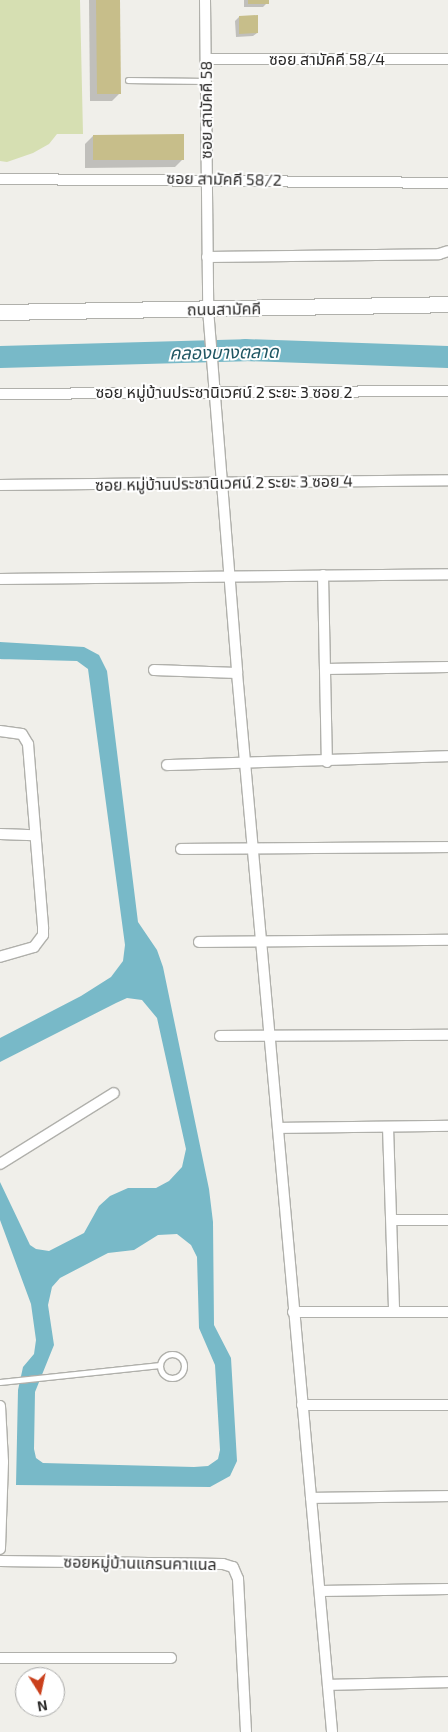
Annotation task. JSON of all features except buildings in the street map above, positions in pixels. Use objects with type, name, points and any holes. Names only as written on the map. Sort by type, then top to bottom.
[{"type":"main road","name":"ถนนสามัคคี","points":[[0,312],[448,304]]},
{"type":"street","name":"ซอย สามัคคี 58","points":[[205,0],[207,257],[210,338],[216,392],[252,848],[332,1732]]},
{"type":"street","name":"ซอย สามัคคี 58/4","points":[[206,59],[448,59]]},
{"type":"street","name":"ซอย สามัคคี 58/2","points":[[0,179],[206,178],[448,183]]},
{"type":"street","points":[[207,257],[439,254],[448,251]]},
{"type":"street","name":"ซอย หมู่บ้านประชานิเวศน์ 2 ระยะ 3 ซอย 2","points":[[0,394],[448,391]]},
{"type":"street","name":"ซอย หมู่บ้านประชานิเวศน์ 2 ระยะ 3 ซอย 4","points":[[0,485],[448,480]]},
{"type":"street","points":[[0,579],[230,578],[448,574]]},
{"type":"street","points":[[323,575],[327,762]]},
{"type":"street","points":[[326,669],[448,667]]},
{"type":"street","points":[[154,670],[237,673]]},
{"type":"street","points":[[0,731],[17,732],[26,738],[43,934],[34,947],[0,957]]},
{"type":"street","points":[[167,765],[327,762],[448,756]]},
{"type":"street","points":[[0,834],[34,835]]},
{"type":"street","points":[[181,848],[448,847]]},
{"type":"street","points":[[199,942],[448,940]]},
{"type":"street","points":[[220,1036],[448,1035]]},
{"type":"street","points":[[0,1164],[114,1093]]},
{"type":"street","points":[[278,1128],[448,1126]]},
{"type":"street","points":[[388,1127],[394,1312]]},
{"type":"street","points":[[392,1220],[448,1220]]},
{"type":"street","points":[[293,1312],[448,1312]]},
{"type":"street","points":[[302,1405],[448,1405]]},
{"type":"street","points":[[0,1406],[2,1462],[0,1549]]},
{"type":"street","points":[[311,1498],[448,1496]]},
{"type":"street","name":"ซอยหมู่บ้านแกรนคาแนล","points":[[0,1561],[223,1564],[234,1567],[238,1579],[246,1732]]},
{"type":"street","points":[[320,1591],[448,1589]]},
{"type":"street","points":[[0,1658],[171,1658]]},
{"type":"street","points":[[329,1685],[448,1682]]},
{"type":"lane","points":[[128,80],[206,81]]},
{"type":"lane","points":[[0,1382],[160,1365],[170,1353],[180,1356],[185,1366],[180,1375],[169,1378],[160,1365]]},
{"type":"green space","points":[[0,0],[80,0],[83,134],[57,134],[49,144],[33,153],[7,162],[0,161]]},
{"type":"water","points":[[0,642],[84,647],[99,655],[107,671],[138,922],[157,950],[163,967],[209,1189],[213,1222],[214,1325],[231,1358],[237,1461],[230,1476],[210,1487],[16,1485],[18,1390],[23,1367],[34,1354],[36,1340],[31,1304],[0,1220],[0,1182],[30,1245],[36,1249],[49,1251],[84,1233],[99,1206],[110,1196],[128,1188],[156,1188],[169,1181],[182,1167],[186,1149],[157,1018],[142,1000],[127,998],[0,1062],[0,1038],[81,996],[111,977],[123,961],[125,945],[88,669],[77,661],[0,659]],"holes":[[[177,1234],[191,1245],[197,1257],[199,1328],[215,1365],[220,1450],[218,1459],[208,1466],[194,1467],[43,1463],[36,1458],[34,1449],[35,1392],[54,1345],[48,1305],[52,1287],[60,1278],[108,1253],[134,1250],[158,1235]]]},
{"type":"waterway","name":"คลองบางตลาด","points":[[0,357],[245,350],[448,357]]}]
